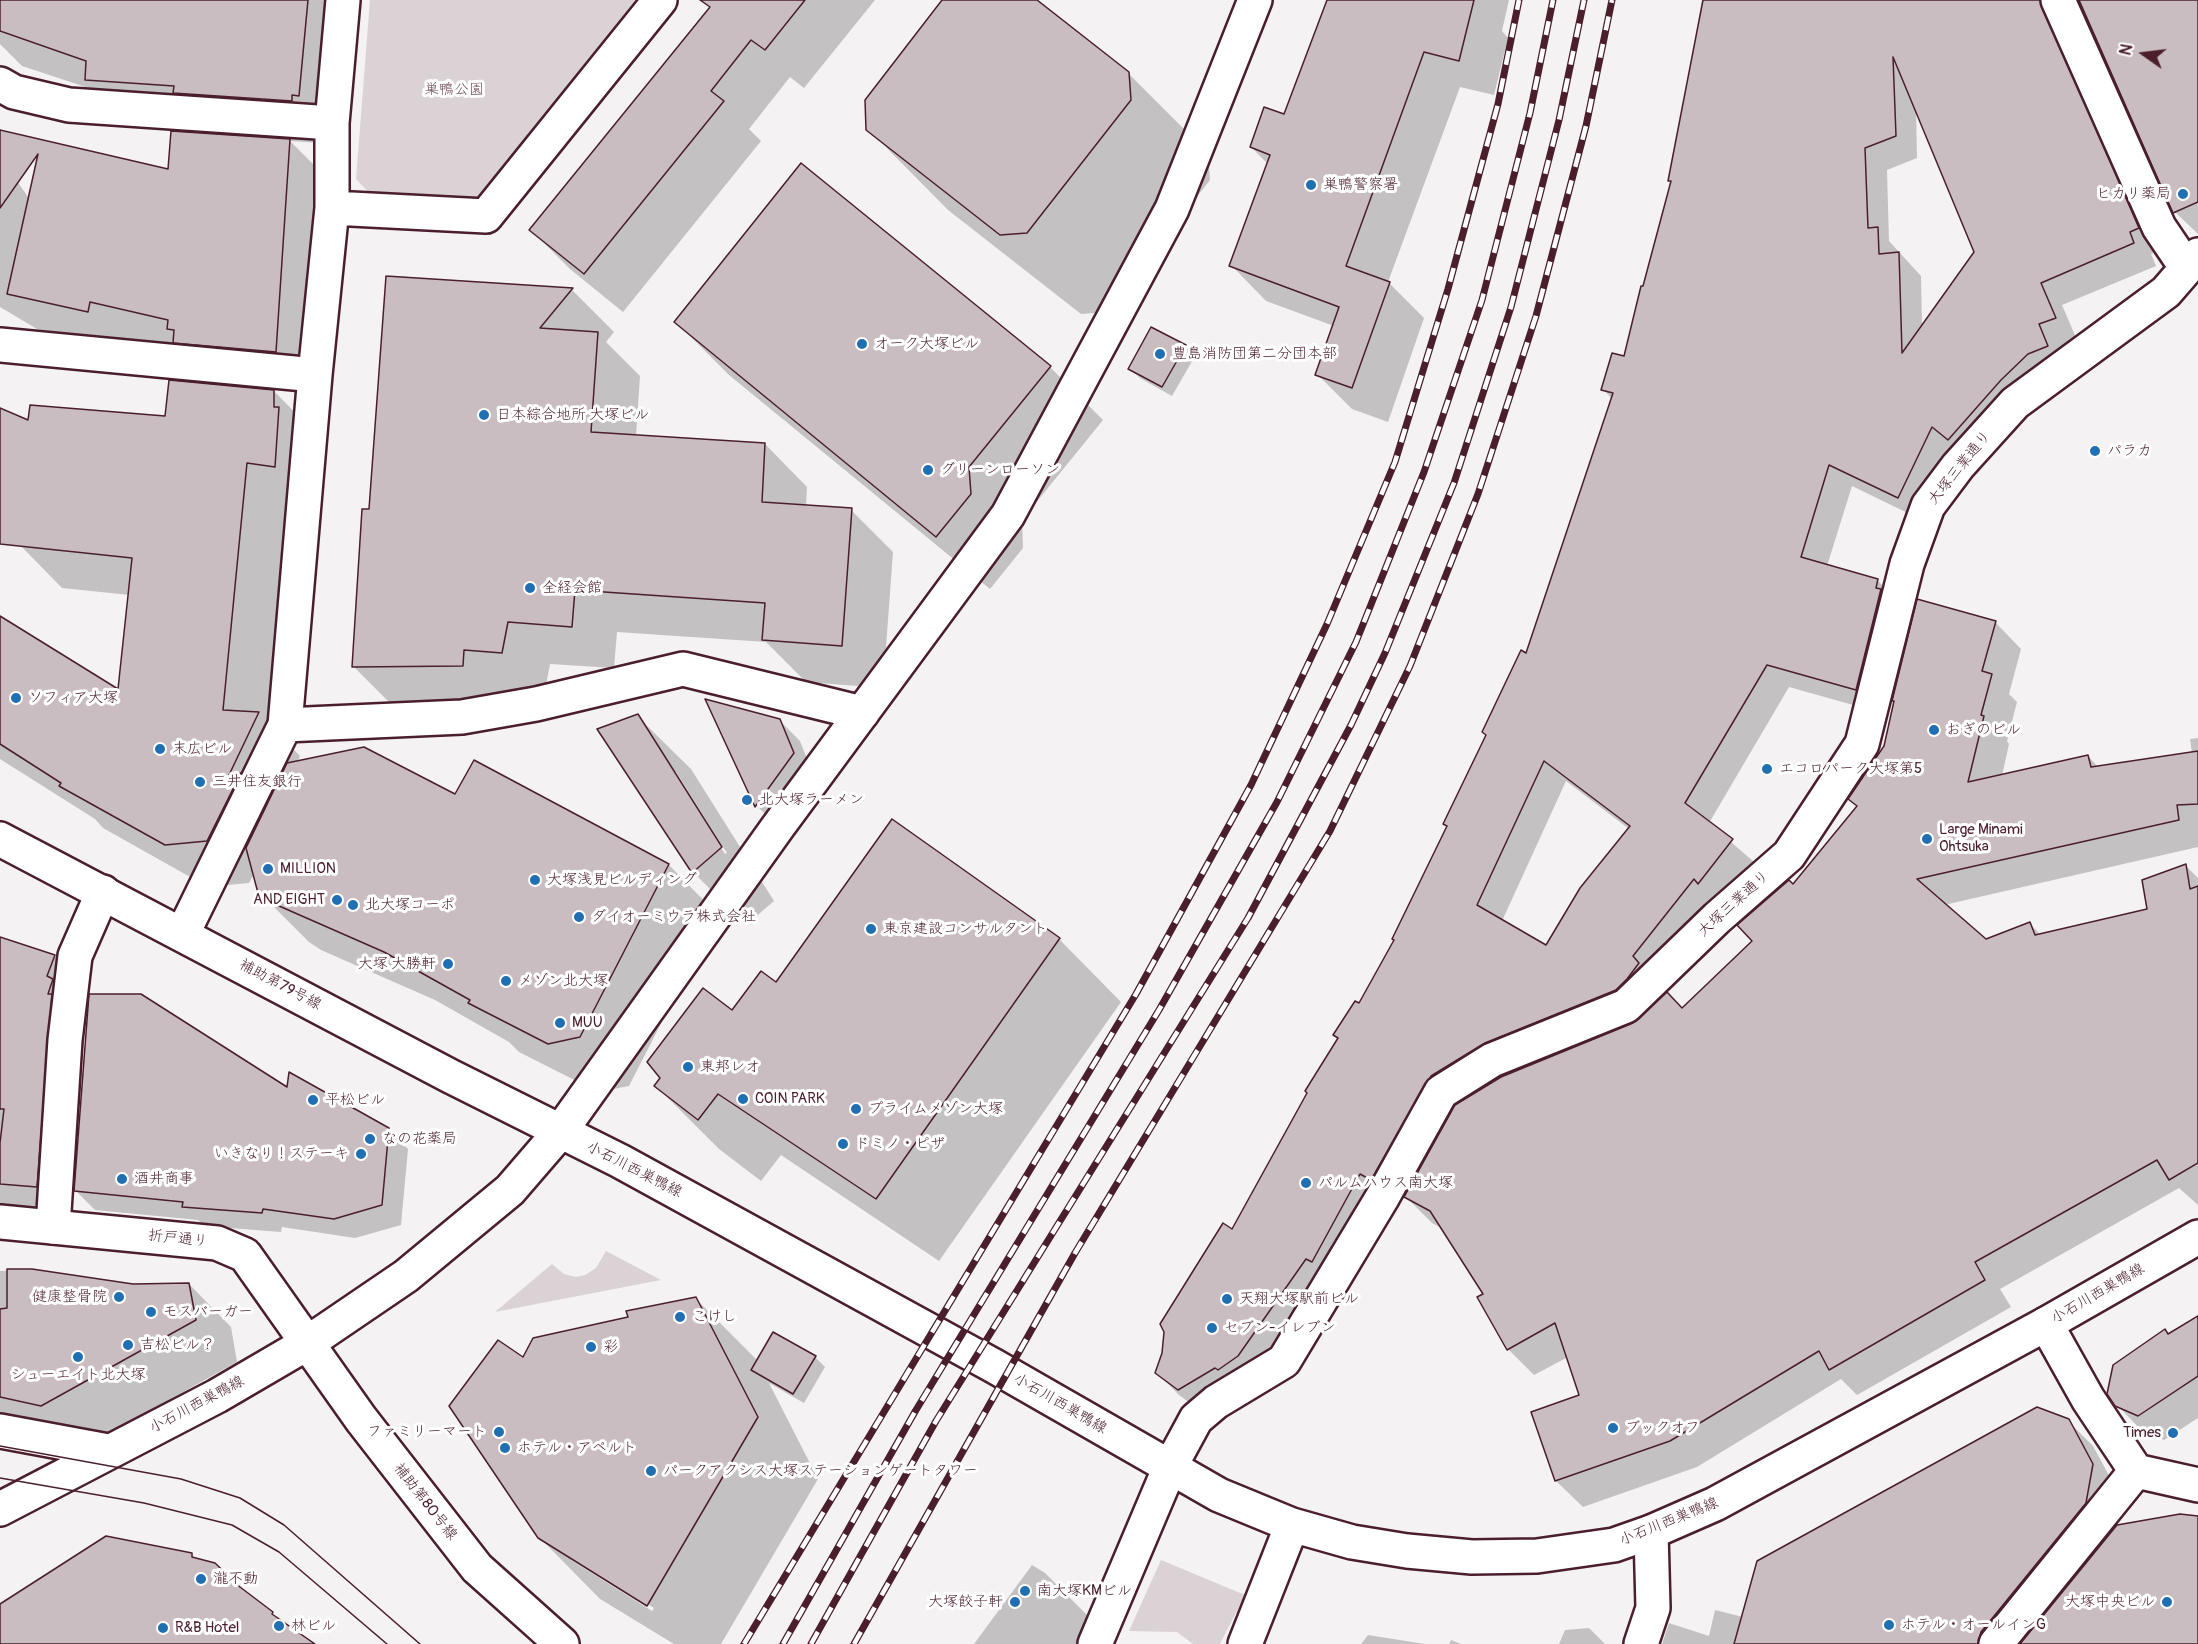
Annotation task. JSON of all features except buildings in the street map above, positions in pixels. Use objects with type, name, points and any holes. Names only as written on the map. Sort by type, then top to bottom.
[{"type":"street","points":[[183,933],[285,725],[315,375],[332,208],[332,123],[344,0]]},
{"type":"street","points":[[332,208],[486,216],[660,0]]},
{"type":"street","points":[[560,1132],[862,713],[1008,515],[1172,209],[1255,0]]},
{"type":"street","points":[[2058,0],[2159,227],[2192,261]]},
{"type":"street","points":[[0,84],[14,92],[69,105],[332,123]]},
{"type":"street","name":"大塚三業通り","points":[[1095,1644],[1170,1467],[1196,1419],[1216,1402],[1284,1361],[1382,1198],[1441,1092],[1492,1059],[1626,1006],[1717,918],[1789,855],[1862,744],[1908,564],[1928,506],[1958,466],[2015,403],[2166,292],[2192,261]]},
{"type":"street","points":[[0,345],[315,375]]},
{"type":"street","points":[[285,725],[462,717],[536,704],[682,669],[862,713]]},
{"type":"street","name":"補助第79号線","points":[[0,839],[560,1132]]},
{"type":"street","points":[[53,1227],[65,1040],[75,956],[103,892]]},
{"type":"street","name":"小石川西巣鴨線","points":[[0,1509],[217,1396],[306,1344],[423,1262],[510,1190],[560,1132],[620,1161],[984,1360],[1219,1495],[1292,1526],[1352,1542],[1407,1551],[1472,1557],[1537,1556],[1614,1545],[1651,1532],[1715,1504],[2046,1324],[2198,1237]]},
{"type":"street","name":"折戸通り","points":[[0,1222],[217,1243],[245,1255],[306,1344]]},
{"type":"street","points":[[2046,1324],[2088,1399],[2136,1471],[2198,1485]]},
{"type":"street","name":"補助第80号線","points":[[306,1344],[477,1568],[562,1644]]},
{"type":"street","points":[[0,1431],[108,1451]]},
{"type":"street","points":[[1996,1644],[2136,1471]]},
{"type":"street","points":[[1245,1644],[1292,1526]]},
{"type":"street","points":[[1641,1644],[1653,1608],[1651,1532]]},
{"type":"green space","name":"巣鴨公園","points":[[370,0],[644,0],[478,205],[371,195],[356,179]]},
{"type":"green space","points":[[606,1251],[661,1280],[495,1312],[552,1264],[564,1274],[576,1277],[585,1275],[596,1268]]},
{"type":"green space","points":[[1161,1560],[1245,1595],[1220,1644],[1193,1644],[1177,1632],[1129,1631]]},
{"type":"tram line","points":[[0,1446],[181,1479],[240,1498],[284,1525],[420,1644]]},
{"type":"tram line","points":[[0,1478],[144,1503],[232,1525],[279,1552],[387,1644]]},
{"type":"railway","points":[[744,1644],[1136,994],[1251,785],[1327,624],[1395,462],[1448,289],[1498,104],[1519,0]]},
{"type":"railway","points":[[783,1644],[916,1410],[1159,1010],[1277,802],[1356,642],[1424,472],[1482,300],[1530,113],[1553,0]]},
{"type":"railway","points":[[811,1644],[936,1421],[1248,918],[1351,725],[1385,653],[1454,483],[1511,307],[1559,120],[1584,0]]},
{"type":"railway","points":[[854,1644],[1075,1253],[1330,831],[1410,666],[1478,494],[1536,316],[1586,126],[1612,0]]},
{"type":"place","name":"巣鴨警察署","points":[[1311,185]]},
{"type":"place","name":"ヒカリ薬局","points":[[2183,194]]},
{"type":"place","name":"オーク大塚ビル","points":[[862,344]]},
{"type":"place","name":"豊島消防団第二分団本部","points":[[1160,354]]},
{"type":"place","name":"日本綜合地所 大塚ビル","points":[[484,415]]},
{"type":"place","name":"パラカ","points":[[2095,451]]},
{"type":"place","name":"グリーンローソン","points":[[928,470]]},
{"type":"place","name":"全経会館","points":[[530,588]]},
{"type":"place","name":"ソフィア大塚","points":[[16,698]]},
{"type":"place","name":"おぎのビル","points":[[1934,730]]},
{"type":"place","name":"末広ビル","points":[[160,749]]},
{"type":"place","name":"エコロパーク大塚第5","points":[[1767,769]]},
{"type":"place","name":"三井住友銀行","points":[[200,782]]},
{"type":"place","name":"北大塚ラーメン","points":[[747,800]]},
{"type":"place","name":"Large Minami Ohtsuka","points":[[1927,839]]},
{"type":"place","name":"MILLION","points":[[268,869]]},
{"type":"place","name":"大塚浅見ビルディング","points":[[535,880]]},
{"type":"place","name":"AND EIGHT","points":[[337,900]]},
{"type":"place","name":"北大塚コーポ","points":[[353,905]]},
{"type":"place","name":"ダイオーミウラ株式会社","points":[[579,917]]},
{"type":"place","name":"東京建設コンサルタント","points":[[871,929]]},
{"type":"place","name":"大塚 大勝軒","points":[[448,964]]},
{"type":"place","name":"メゾン北大塚","points":[[506,981]]},
{"type":"place","name":"MUU","points":[[560,1023]]},
{"type":"place","name":"東邦レオ","points":[[688,1067]]},
{"type":"place","name":"COIN PARK","points":[[743,1099]]},
{"type":"place","name":"平松ビル","points":[[313,1100]]},
{"type":"place","name":"プライムメゾン大塚","points":[[856,1109]]},
{"type":"place","name":"なの花薬局","points":[[370,1139]]},
{"type":"place","name":"ドミノ・ピザ","points":[[843,1144]]},
{"type":"place","name":"いきなり！ステーキ","points":[[361,1154]]},
{"type":"place","name":"酒井商事","points":[[122,1179]]},
{"type":"place","name":"パルムハウス南大塚","points":[[1306,1183]]},
{"type":"place","name":"健康整骨院","points":[[119,1297]]},
{"type":"place","name":"天翔大塚駅前ビル","points":[[1227,1299]]},
{"type":"place","name":"モスバーガー","points":[[151,1312]]},
{"type":"place","name":"こけし","points":[[680,1317]]},
{"type":"place","name":"セブン-イレブン","points":[[1212,1328]]},
{"type":"place","name":"吉松ビル？","points":[[128,1345]]},
{"type":"place","name":"彩","points":[[591,1347]]},
{"type":"place","name":"シューエイト北大塚","points":[[78,1357]]},
{"type":"place","name":"ブックオフ","points":[[1613,1428]]},
{"type":"place","name":"ファミリーマート","points":[[499,1432]]},
{"type":"place","name":"Times","points":[[2173,1433]]},
{"type":"place","name":"ホテル・アペルト","points":[[505,1448]]},
{"type":"place","name":"パークアクシス大塚ステーションゲートタワー","points":[[651,1471]]},
{"type":"place","name":"瀧不動","points":[[201,1579]]},
{"type":"place","name":"南大塚KMビル","points":[[1025,1591]]},
{"type":"place","name":"大塚餃子軒","points":[[1015,1602]]},
{"type":"place","name":"大塚中央ビル","points":[[2167,1602]]},
{"type":"place","name":"ホテル・オールインG","points":[[1889,1625]]},
{"type":"place","name":"林ビル","points":[[279,1626]]},
{"type":"place","name":"R&B Hotel","points":[[163,1628]]}]
